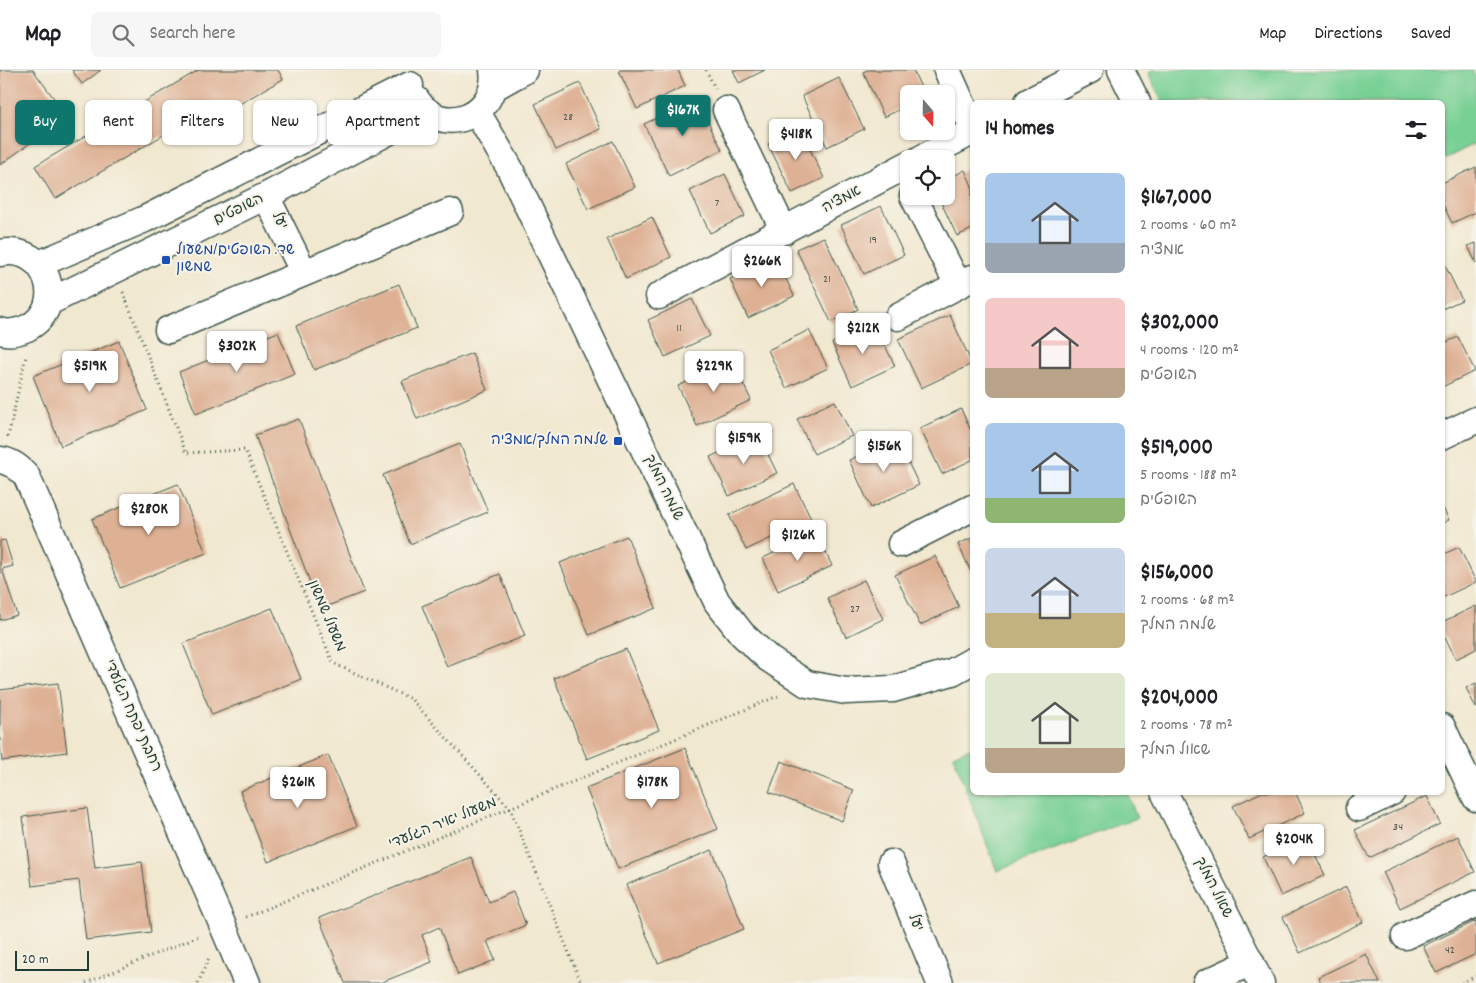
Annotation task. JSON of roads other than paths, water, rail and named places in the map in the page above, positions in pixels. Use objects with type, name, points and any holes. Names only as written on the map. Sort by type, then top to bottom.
[{"type":"street","points":[[438,118],[452,120],[465,118],[477,112],[490,97],[493,79],[525,70]]},
{"type":"street","points":[[947,70],[970,122]]},
{"type":"street","points":[[1032,100],[1090,70]]},
{"type":"street","points":[[1121,70],[1136,100]]},
{"type":"street","points":[[39,264],[145,218],[410,78],[416,100]]},
{"type":"street","points":[[726,110],[784,231]]},
{"type":"street","name":"שלמה המלך","points":[[477,112],[509,167],[717,602],[742,634],[769,659],[807,684],[846,691],[894,688],[952,672],[970,663]]},
{"type":"street","name":"אמציה","points":[[942,150],[970,133]]},
{"type":"street","name":"השופטים","points":[[49,302],[266,196],[363,145]]},
{"type":"street","name":"אמציה","points":[[659,296],[784,231],[900,174]]},
{"type":"street","name":"יעל","points":[[266,196],[304,273]]},
{"type":"street","points":[[898,316],[965,282],[918,205]]},
{"type":"street","points":[[168,330],[450,212]]},
{"type":"street","points":[[0,253],[6,251],[18,252],[39,264],[46,276],[50,289],[49,302],[43,315],[33,325],[20,331],[6,333],[0,331]]},
{"type":"street","points":[[1445,435],[1476,420]]},
{"type":"street","name":"רחבת יפתח הגלעדי","points":[[2,460],[17,466],[26,475],[247,983]]},
{"type":"street","points":[[901,544],[970,509]]},
{"type":"street","points":[[1445,740],[1451,765],[1476,798]]},
{"type":"street","name":"שאול המלך","points":[[1166,795],[1256,972]]},
{"type":"street","points":[[1359,808],[1386,795]]},
{"type":"street","name":"יעל","points":[[891,863],[940,983]]},
{"type":"street","points":[[1405,936],[1476,904]]},
{"type":"street","points":[[1206,983],[1256,972]]},
{"type":"place","name":"שד. השופטים/משעול שמשון","points":[[166,260]]},
{"type":"place","name":"שלמה המלך/אמציה","points":[[618,441]]}]
